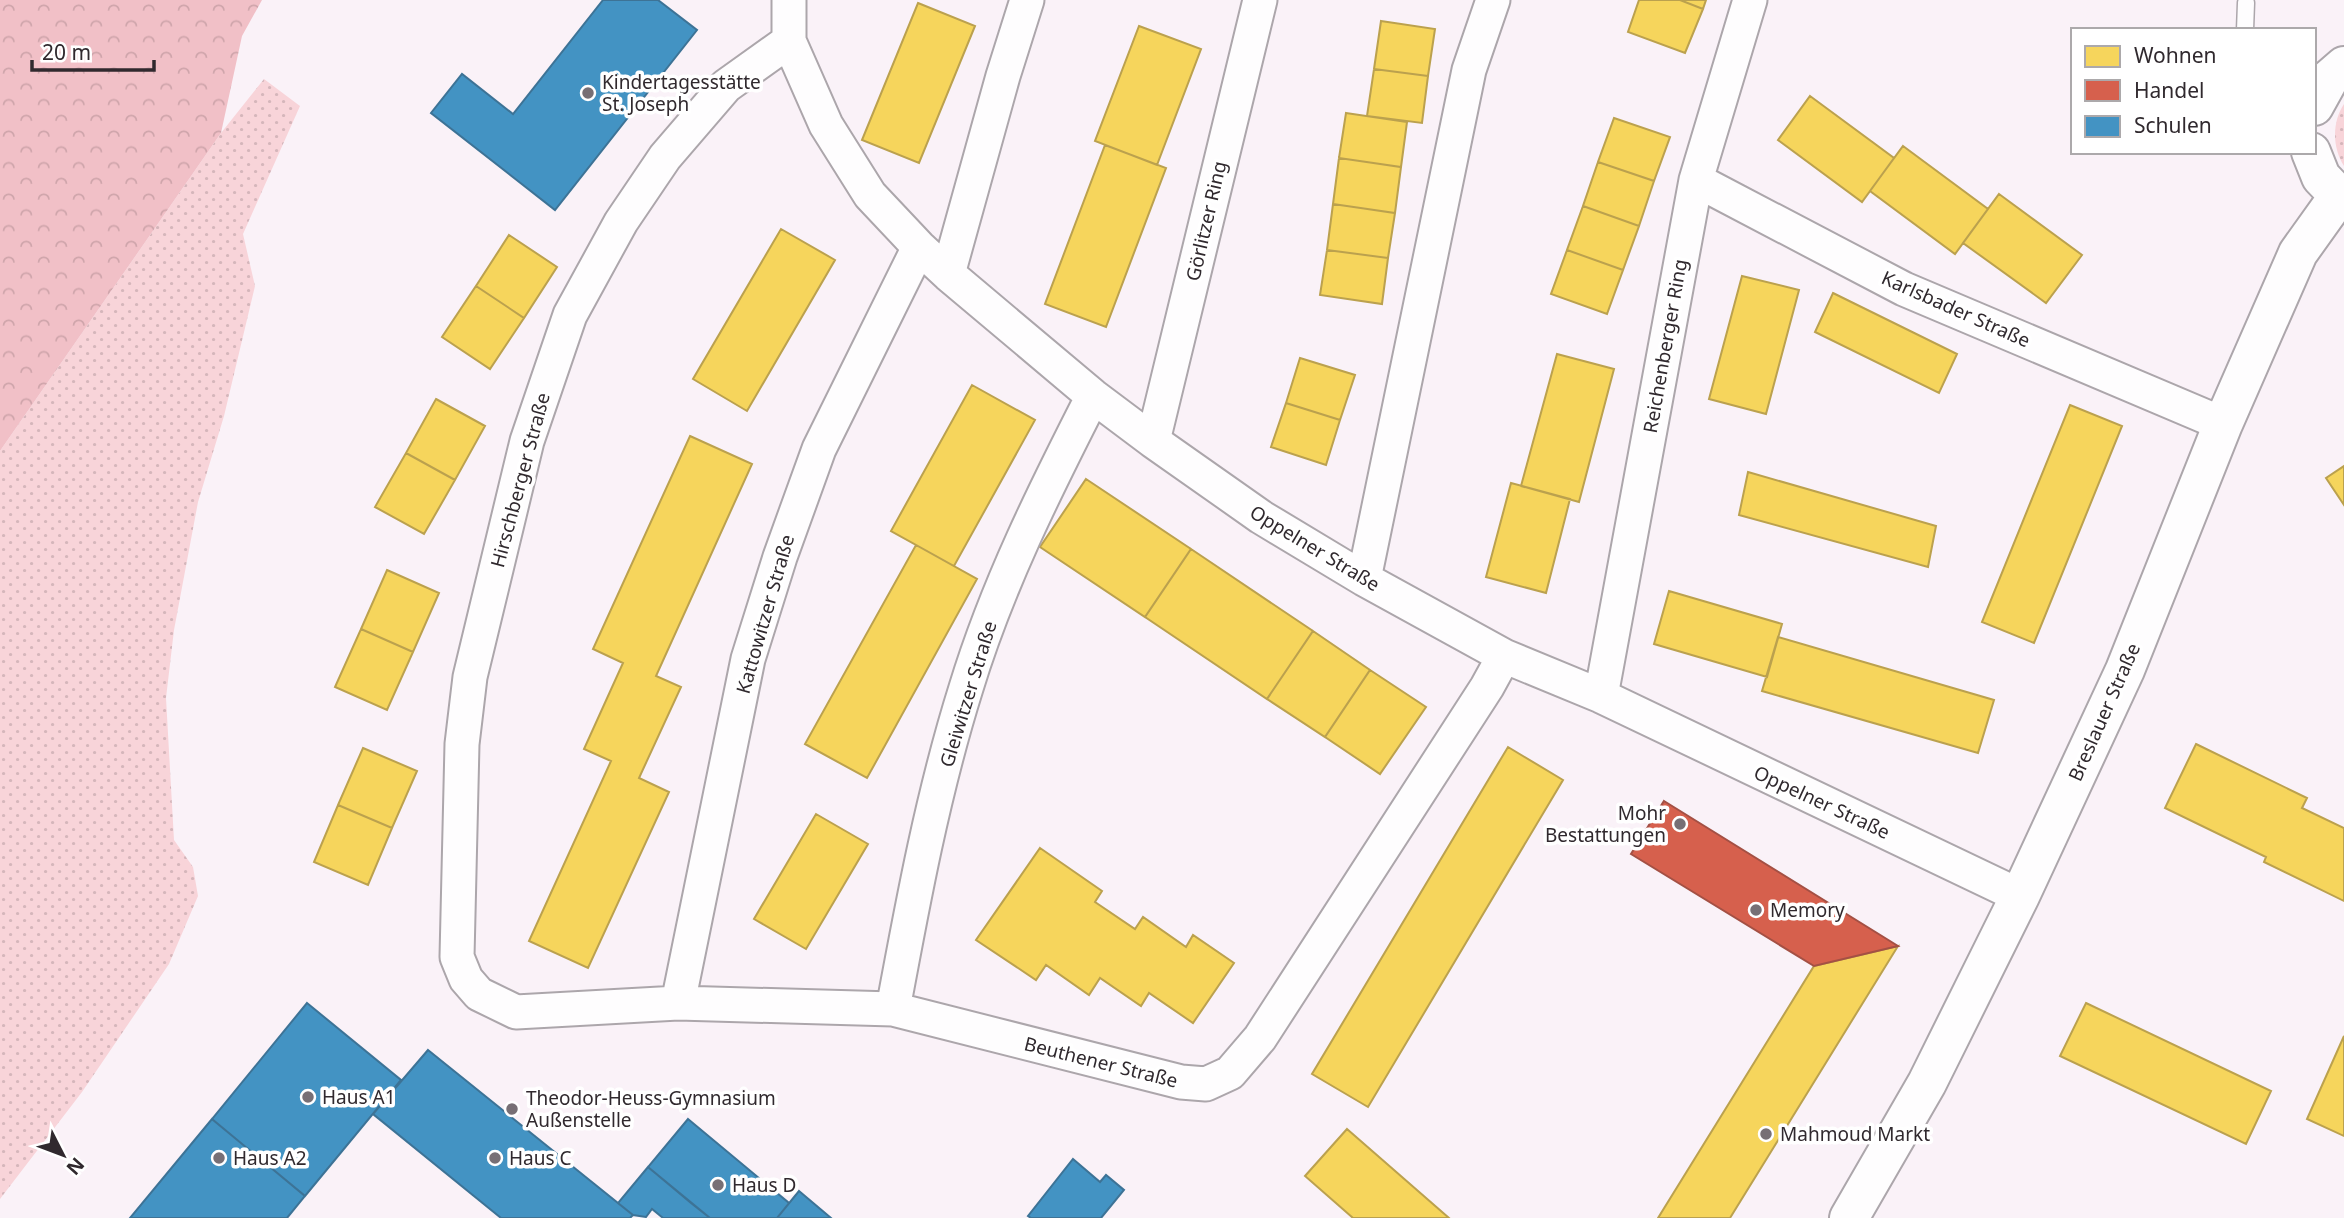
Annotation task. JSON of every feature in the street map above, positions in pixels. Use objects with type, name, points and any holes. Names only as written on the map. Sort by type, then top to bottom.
[{"type":"street","name":"Oppelner Straße","points":[[789,0],[789,41],[826,125],[870,195],[948,274],[1093,396],[1153,441],[1261,517],[1364,579],[1504,656],[1601,696],[2020,896]]},
{"type":"street","points":[[948,274],[1027,0]]},
{"type":"street","name":"Görlitzer Ring","points":[[1153,441],[1260,0]]},
{"type":"street","points":[[1364,579],[1469,70],[1493,0]]},
{"type":"street","name":"Reichenberger Ring","points":[[1601,696],[1696,180],[1750,0]]},
{"type":"street","name":"Hirschberger Straße","points":[[479,994],[466,979],[457,957],[462,744],[470,677],[527,441],[570,315],[621,222],[666,157],[726,86],[789,41]]},
{"type":"street","points":[[2316,102],[2329,79],[2344,66]]},
{"type":"street","name":"Breslauer Straße","points":[[1849,1218],[1927,1083],[2020,896],[2126,670],[2222,424],[2298,253],[2341,199],[2321,177],[2312,154]]},
{"type":"street","name":"Karlsbader Straße","points":[[1696,180],[1904,289],[2222,424]]},
{"type":"street","name":"Kattowitzer Straße","points":[[678,1003],[748,659],[780,557],[819,449],[919,247]]},
{"type":"street","name":"Gleiwitzer Straße","points":[[893,1009],[923,848],[966,688],[1005,581],[1055,470],[1093,396]]},
{"type":"street","name":"Beuthener Straße","points":[[479,994],[516,1012],[678,1003],[893,1009],[1181,1082],[1206,1084],[1230,1073],[1282,1007],[1487,687],[1504,656]]},
{"type":"lane","points":[[2245,28],[2246,3]]},
{"type":"shaded area","points":[[264,79],[300,106],[243,234],[255,286],[224,416],[198,502],[174,630],[166,698],[174,840],[193,867],[198,896],[169,964],[82,1092],[0,1199],[0,451],[221,133]]},
{"type":"shaded area","points":[[2344,104],[2344,166],[2337,151],[2335,135],[2337,119]]},
{"type":"green space","points":[[0,0],[262,0],[242,36],[221,133],[0,451]]},
{"type":"building: Wohnen","points":[[1639,0],[1680,0],[1703,9],[1685,53],[1628,32]]},
{"type":"building: Wohnen","points":[[1680,0],[1706,0],[1703,9]]},
{"type":"building: Wohnen","points":[[918,3],[975,26],[919,163],[862,140]]},
{"type":"building: Wohnen","points":[[1381,21],[1435,29],[1428,76],[1374,69]]},
{"type":"building: Wohnen","points":[[1139,26],[1201,49],[1157,165],[1095,141]]},
{"type":"building: Wohnen","points":[[1374,69],[1428,76],[1422,123],[1367,116]]},
{"type":"building: Wohnen","points":[[1810,96],[1894,158],[1862,202],[1778,140]]},
{"type":"building: Wohnen","points":[[1346,113],[1407,122],[1401,167],[1339,158]]},
{"type":"building: Wohnen","points":[[1614,118],[1670,137],[1654,181],[1598,162]]},
{"type":"building: Wohnen","points":[[1105,145],[1166,168],[1106,327],[1045,304]]},
{"type":"building: Wohnen","points":[[1903,146],[1988,209],[1955,254],[1870,191]]},
{"type":"building: Wohnen","points":[[1339,158],[1401,167],[1395,213],[1333,204]]},
{"type":"building: Wohnen","points":[[1598,162],[1654,181],[1639,226],[1583,206]]},
{"type":"building: Wohnen","points":[[1999,194],[2082,255],[2046,303],[1963,243]]},
{"type":"building: Wohnen","points":[[1333,204],[1395,213],[1388,258],[1327,250]]},
{"type":"building: Wohnen","points":[[1583,206],[1639,226],[1623,270],[1567,250]]},
{"type":"building: Wohnen","points":[[781,229],[835,260],[747,411],[693,379]]},
{"type":"building: Wohnen","points":[[509,235],[557,267],[524,318],[476,286]]},
{"type":"building: Wohnen","points":[[1327,250],[1388,258],[1382,304],[1320,295]]},
{"type":"building: Wohnen","points":[[1567,250],[1623,270],[1607,314],[1551,294]]},
{"type":"building: Wohnen","points":[[1742,276],[1799,290],[1766,414],[1709,399]]},
{"type":"building: Wohnen","points":[[476,286],[524,318],[490,369],[442,337]]},
{"type":"building: Wohnen","points":[[1833,293],[1957,354],[1939,393],[1815,332]]},
{"type":"building: Wohnen","points":[[1557,354],[1614,369],[1579,502],[1521,486]]},
{"type":"building: Wohnen","points":[[1300,358],[1355,375],[1340,420],[1286,403]]},
{"type":"building: Wohnen","points":[[972,385],[1035,420],[954,566],[891,531]]},
{"type":"building: Wohnen","points":[[436,399],[485,426],[455,480],[406,453]]},
{"type":"building: Wohnen","points":[[1286,403],[1340,420],[1326,465],[1271,447]]},
{"type":"building: Wohnen","points":[[2070,405],[2122,426],[2034,643],[1982,622]]},
{"type":"building: Wohnen","points":[[690,436],[752,464],[656,676],[681,687],[639,778],[669,792],[588,968],[529,941],[611,761],[584,749],[623,663],[593,649]]},
{"type":"building: Wohnen","points":[[406,453],[455,480],[424,534],[375,507]]},
{"type":"building: Wohnen","points":[[2344,466],[2344,505],[2326,478]]},
{"type":"building: Wohnen","points":[[1748,472],[1936,526],[1928,567],[1739,515]]},
{"type":"building: Wohnen","points":[[1086,479],[1191,549],[1145,617],[1040,547]]},
{"type":"building: Wohnen","points":[[1511,483],[1570,499],[1546,593],[1486,577]]},
{"type":"building: Wohnen","points":[[916,545],[977,579],[867,778],[805,744]]},
{"type":"building: Wohnen","points":[[1191,549],[1313,631],[1267,699],[1145,617]]},
{"type":"building: Wohnen","points":[[387,570],[439,593],[413,652],[361,629]]},
{"type":"building: Wohnen","points":[[1669,591],[1782,624],[1767,677],[1654,644]]},
{"type":"building: Wohnen","points":[[361,629],[413,652],[387,710],[335,687]]},
{"type":"building: Wohnen","points":[[1313,631],[1370,670],[1325,737],[1267,699]]},
{"type":"building: Wohnen","points":[[1778,637],[1994,700],[1978,753],[1762,691]]},
{"type":"building: Wohnen","points":[[1370,670],[1426,707],[1380,774],[1325,737]]},
{"type":"building: Wohnen","points":[[2196,744],[2307,798],[2302,808],[2344,828],[2344,901],[2264,862],[2266,857],[2165,808]]},
{"type":"building: Wohnen","points":[[1508,747],[1563,780],[1368,1107],[1312,1074]]},
{"type":"building: Wohnen","points":[[363,748],[417,771],[392,828],[338,805]]},
{"type":"building: Wohnen","points":[[338,805],[392,828],[368,885],[314,862]]},
{"type":"building: Wohnen","points":[[816,814],[868,844],[806,949],[754,919]]},
{"type":"building: Wohnen","points":[[1040,848],[1102,891],[1095,902],[1135,929],[1143,917],[1186,947],[1193,935],[1234,963],[1193,1023],[1149,993],[1141,1006],[1100,978],[1089,995],[1046,965],[1036,980],[976,940]]},
{"type":"building: Wohnen","points":[[1898,946],[1730,1218],[1658,1218],[1814,966]]},
{"type":"building: Wohnen","points":[[2086,1003],[2271,1091],[2246,1144],[2060,1056]]},
{"type":"building: Wohnen","points":[[2344,1036],[2344,1136],[2307,1119]]},
{"type":"building: Wohnen","points":[[1347,1129],[1449,1218],[1353,1218],[1305,1176]]},
{"type":"building: Handel","points":[[1664,801],[1898,946],[1814,966],[1631,854]]},
{"type":"building: Schulen","name":"Kindertagesstätte St. Joseph","points":[[603,0],[658,0],[697,30],[555,210],[431,113],[462,74],[513,114]]},
{"type":"building: Schulen","name":"Haus A1","points":[[307,1003],[401,1080],[305,1196],[212,1119]]},
{"type":"building: Schulen","name":"Haus C","points":[[428,1050],[633,1215],[630,1218],[501,1218],[373,1114]]},
{"type":"building: Schulen","name":"Haus A2","points":[[212,1119],[305,1196],[287,1218],[130,1218]]},
{"type":"building: Schulen","name":"Haus D","points":[[688,1119],[789,1203],[777,1218],[710,1218],[648,1167]]},
{"type":"building: Schulen","points":[[1073,1159],[1100,1182],[1106,1175],[1124,1190],[1101,1218],[1028,1216]]},
{"type":"building: Schulen","points":[[648,1167],[710,1218],[663,1218],[652,1209],[646,1217],[633,1215],[618,1203]]},
{"type":"building: Schulen","points":[[799,1191],[831,1218],[777,1218]]},
{"type":"place","name":"Kindertagesstätte St. Joseph","points":[[588,93]]},
{"type":"place","name":"Mohr Bestattungen","points":[[1680,824]]},
{"type":"place","name":"Memory","points":[[1756,910]]},
{"type":"place","name":"Haus A1","points":[[308,1097]]},
{"type":"place","name":"Theodor-Heuss-Gymnasium Außenstelle","points":[[512,1109]]},
{"type":"place","name":"Mahmoud Markt","points":[[1766,1134]]},
{"type":"place","name":"Haus A2","points":[[219,1158]]},
{"type":"place","name":"Haus C","points":[[495,1158]]},
{"type":"place","name":"Haus D","points":[[718,1185]]}]
